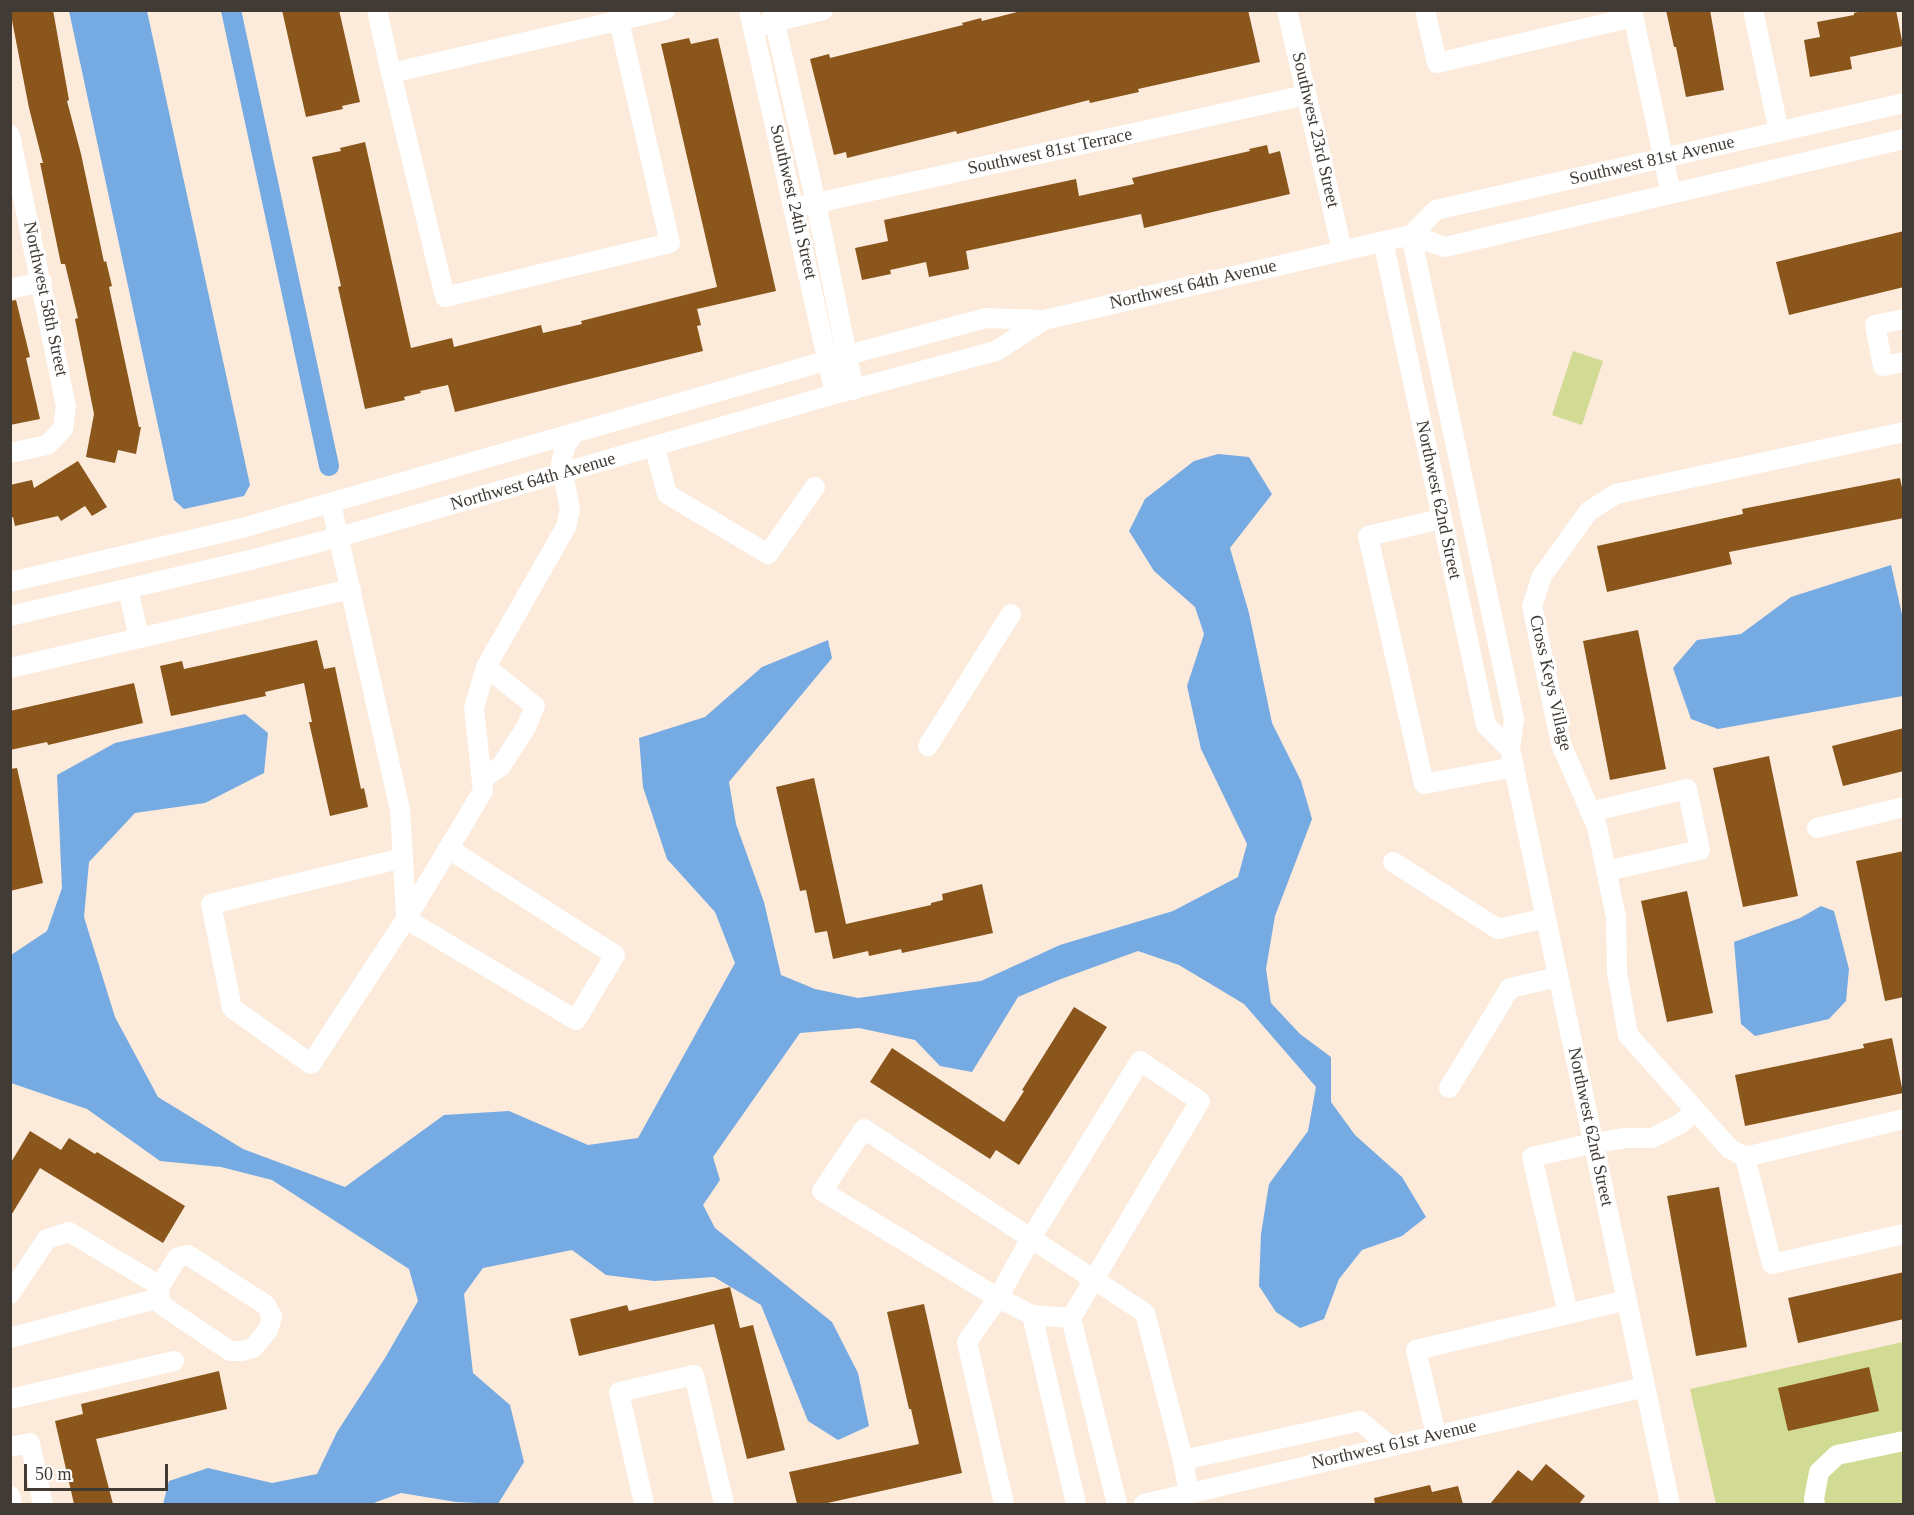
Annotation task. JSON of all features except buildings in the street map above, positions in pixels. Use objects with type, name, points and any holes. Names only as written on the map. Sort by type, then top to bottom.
[{"type":"street","points":[[377,10],[445,297],[670,243],[619,21]]},
{"type":"street","points":[[392,73],[665,10]]},
{"type":"street","points":[[751,19],[823,10]]},
{"type":"street","name":"Southwest 23rd Street","points":[[1287,10],[1342,250]]},
{"type":"street","points":[[1425,10],[1437,63],[1591,19],[1633,14],[1671,194]]},
{"type":"street","points":[[1753,10],[1779,132]]},
{"type":"street","name":"Southwest 24th Street","points":[[773,16],[816,203],[844,392]]},
{"type":"street","name":"Southwest 24th Street","points":[[751,19],[794,208],[838,358]]},
{"type":"street","name":"Southwest 81st Terrace","points":[[794,208],[1306,95]]},
{"type":"street","name":"Southwest 81st Avenue","points":[[1904,103],[1436,210],[1411,235],[1445,247],[1904,139]]},
{"type":"street","name":"Northwest 58th Street","points":[[10,135],[66,406],[63,429],[47,445],[10,453]]},
{"type":"street","points":[[1342,250],[1411,235]]},
{"type":"street","name":"Northwest 62nd Street","points":[[1411,235],[1514,719],[1512,758],[1670,1504]]},
{"type":"street","name":"Northwest 62nd Street","points":[[1383,241],[1486,725],[1512,758]]},
{"type":"street","name":"Northwest 64th Avenue","points":[[10,582],[242,528],[331,504],[838,358],[986,318],[1044,320],[1342,250]]},
{"type":"street","points":[[10,289],[42,282]]},
{"type":"street","points":[[1904,319],[1875,325],[1883,366],[1904,362]]},
{"type":"street","name":"Northwest 64th Avenue","points":[[10,616],[339,537],[844,392],[996,351],[1044,320]]},
{"type":"street","name":"Cross Keys Village","points":[[1745,1157],[1730,1149],[1628,1035],[1617,972],[1616,917],[1597,827],[1561,744],[1532,606],[1542,576],[1589,511],[1616,494],[1904,432]]},
{"type":"street","points":[[403,858],[211,904],[232,1008],[311,1064],[449,849],[483,791],[474,708],[486,667],[566,527],[570,510],[561,463],[565,447],[573,435]]},
{"type":"street","points":[[655,448],[667,494],[768,554],[815,487]]},
{"type":"street","points":[[1430,464],[1444,466],[1465,484]]},
{"type":"street","points":[[331,504],[400,810],[406,919]]},
{"type":"street","points":[[1442,519],[1368,537],[1424,784],[1512,758]]},
{"type":"street","points":[[128,589],[139,638]]},
{"type":"street","points":[[10,668],[351,589]]},
{"type":"street","points":[[928,746],[1011,614]]},
{"type":"street","points":[[482,779],[501,766],[525,729],[535,706],[486,667]]},
{"type":"street","points":[[1590,812],[1687,789],[1700,850],[1606,871]]},
{"type":"street","points":[[1817,828],[1904,807]]},
{"type":"street","points":[[406,919],[576,1020],[582,1011],[615,955],[449,849]]},
{"type":"street","points":[[1393,862],[1498,929],[1546,918]]},
{"type":"street","points":[[1449,1088],[1510,988],[1558,977]]},
{"type":"street","points":[[1004,1504],[967,1342],[998,1298],[1031,1238],[1140,1061],[1200,1101],[1071,1318],[1117,1504]]},
{"type":"street","points":[[1568,1314],[1533,1157],[1594,1143],[1626,1138],[1652,1138],[1680,1124],[1695,1110]]},
{"type":"street","points":[[1904,1119],[1745,1157],[1772,1264],[1904,1234]]},
{"type":"street","points":[[1071,1318],[1032,1314],[998,1298],[822,1191],[864,1129],[1145,1313],[1183,1460],[1189,1494]]},
{"type":"street","points":[[10,1294],[47,1239],[69,1232],[159,1292],[163,1306],[230,1351],[253,1348],[268,1330],[272,1317],[266,1305],[188,1255],[177,1258],[159,1292],[10,1338]]},
{"type":"street","points":[[1436,1435],[1416,1350],[1627,1300]]},
{"type":"street","points":[[1032,1314],[1076,1504]]},
{"type":"street","points":[[10,1399],[174,1361]]},
{"type":"street","points":[[644,1504],[619,1392],[694,1375],[724,1504]]},
{"type":"street","name":"Northwest 61st Avenue","points":[[1144,1504],[1645,1387]]},
{"type":"street","points":[[1183,1460],[1360,1421],[1390,1446]]},
{"type":"street","points":[[1815,1504],[1819,1472],[1837,1455],[1904,1441]]},
{"type":"street","points":[[10,1447],[30,1443],[43,1504]]},
{"type":"street","points":[[10,1496],[12,1504]]},
{"type":"green space","points":[[1573,351],[1603,361],[1582,425],[1552,415]]},
{"type":"green space","points":[[1903,1342],[1903,1504],[1716,1504],[1690,1389]]},
{"type":"water","points":[[69,11],[147,11],[250,485],[244,496],[184,509],[174,500]]},
{"type":"water","points":[[1218,454],[1249,457],[1272,494],[1230,548],[1249,613],[1272,723],[1301,781],[1312,819],[1275,916],[1266,969],[1271,1003],[1300,1034],[1331,1057],[1331,1102],[1355,1135],[1402,1177],[1426,1217],[1402,1236],[1362,1250],[1339,1279],[1324,1319],[1300,1328],[1276,1312],[1259,1286],[1261,1234],[1269,1184],[1308,1131],[1316,1087],[1244,1004],[1179,965],[1138,951],[1018,997],[972,1072],[940,1066],[915,1040],[859,1028],[800,1033],[713,1157],[720,1180],[703,1205],[715,1228],[832,1322],[858,1373],[869,1426],[838,1440],[808,1421],[761,1305],[714,1277],[654,1281],[606,1275],[572,1250],[483,1268],[464,1294],[473,1373],[510,1405],[524,1462],[498,1504],[456,1502],[401,1493],[371,1504],[163,1504],[169,1481],[208,1468],[272,1483],[317,1474],[337,1432],[385,1358],[418,1301],[409,1269],[272,1180],[221,1167],[160,1161],[87,1109],[11,1083],[11,955],[47,931],[62,888],[57,775],[115,743],[245,714],[268,733],[264,773],[205,803],[135,813],[89,862],[84,917],[115,1017],[158,1097],[243,1149],[345,1187],[444,1115],[509,1111],[588,1145],[638,1138],[735,963],[715,912],[667,859],[643,787],[639,738],[705,717],[762,667],[828,640],[832,658],[729,782],[736,824],[764,902],[781,975],[815,989],[858,998],[981,981],[1060,945],[1173,911],[1238,877],[1247,844],[1201,749],[1187,686],[1204,634],[1195,607],[1154,571],[1129,531],[1145,499],[1194,461]]},
{"type":"water","points":[[1891,565],[1903,619],[1903,696],[1718,729],[1691,719],[1673,668],[1697,640],[1741,634],[1791,597]]},
{"type":"water","points":[[1821,906],[1834,911],[1849,969],[1846,1001],[1829,1019],[1755,1036],[1741,1024],[1734,942],[1800,918]]},
{"type":"waterway","points":[[231,10],[329,466]]}]
